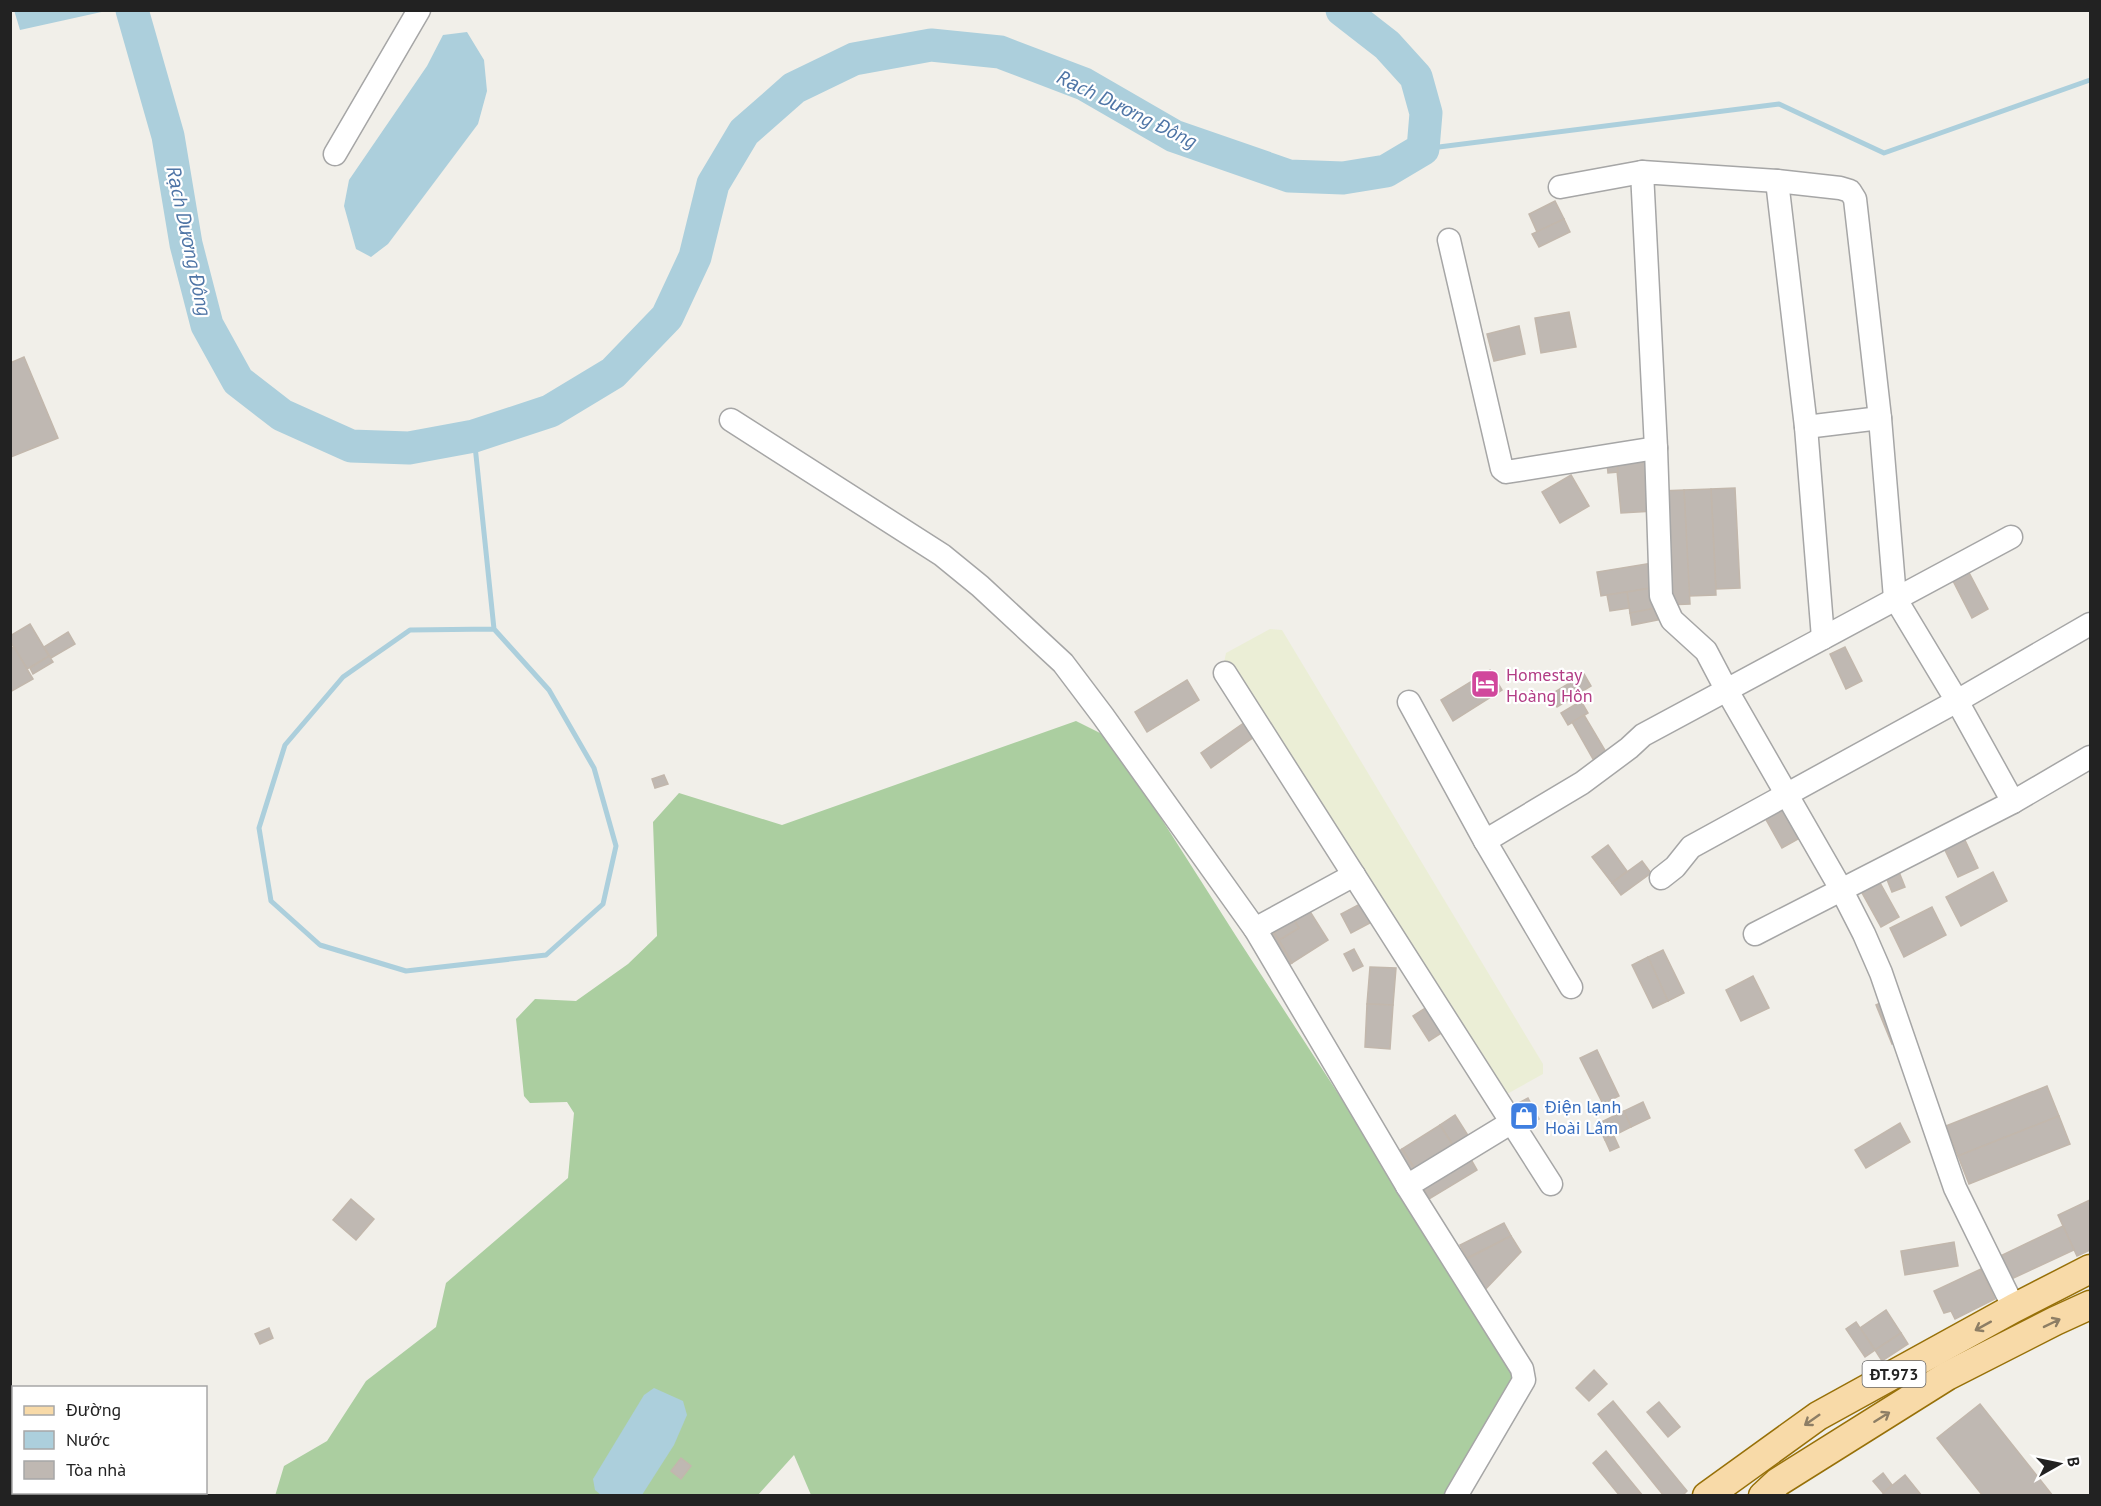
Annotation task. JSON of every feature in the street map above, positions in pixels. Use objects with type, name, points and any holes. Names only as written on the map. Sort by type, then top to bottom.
[{"type":"main road","name":"ĐT.973","points":[[1707,1496],[1818,1416],[2014,1308],[2091,1269]]},
{"type":"main road","name":"ĐT.973","points":[[1763,1496],[1778,1482],[1947,1376],[2091,1305]]},
{"type":"street","points":[[335,154],[419,10]]},
{"type":"street","points":[[1642,172],[1661,596],[1672,620],[1706,651],[1841,889],[1864,934],[1881,973],[1955,1188],[2014,1308]]},
{"type":"street","points":[[1560,187],[1642,172],[1777,181],[1850,191],[1855,199],[1880,418],[1895,598],[1957,701],[2013,802]]},
{"type":"street","points":[[1777,181],[1806,427],[1823,638]]},
{"type":"street","points":[[1449,240],[1502,470],[1506,472],[1656,448]]},
{"type":"street","points":[[1806,427],[1880,418]]},
{"type":"street","points":[[731,420],[942,555],[980,586],[1063,663],[1255,929],[1407,1186],[1524,1374],[1524,1380],[1456,1496]]},
{"type":"street","points":[[1485,841],[1582,783],[1643,735],[2011,537]]},
{"type":"street","points":[[1661,878],[1675,867],[1691,847],[1957,701],[2091,624]]},
{"type":"street","points":[[1224,674],[1551,1185]]},
{"type":"street","points":[[1409,702],[1485,841],[1571,987]]},
{"type":"street","points":[[1755,934],[2013,802],[2091,757]]},
{"type":"street","points":[[1255,929],[1354,875]]},
{"type":"street","points":[[1407,1186],[1512,1122]]},
{"type":"green space","points":[[1270,629],[1282,630],[1543,1064],[1543,1074],[1507,1094],[1499,1092],[1224,663],[1226,653]]},
{"type":"green space","points":[[1076,721],[1110,738],[1505,1351],[1513,1372],[1511,1387],[1444,1495],[811,1495],[794,1455],[758,1495],[275,1496],[284,1466],[327,1441],[366,1381],[436,1327],[446,1283],[568,1178],[574,1113],[567,1102],[530,1103],[524,1096],[516,1019],[535,999],[576,1001],[628,964],[657,936],[653,822],[679,793],[782,825]]},
{"type":"water","points":[[14,10],[106,10],[106,11],[20,30]]},
{"type":"water","points":[[467,32],[484,60],[487,91],[478,124],[388,244],[371,257],[356,249],[344,206],[349,180],[427,66],[443,35]]},
{"type":"water","points":[[654,1388],[683,1401],[687,1415],[674,1445],[642,1495],[601,1495],[595,1490],[593,1479],[644,1395]]},
{"type":"building","points":[[1555,201],[1564,219],[1537,232],[1529,214]]},
{"type":"building","points":[[1564,219],[1570,232],[1539,247],[1532,234]]},
{"type":"building","points":[[1569,312],[1576,347],[1541,353],[1535,318]]},
{"type":"building","points":[[1519,326],[1525,354],[1494,361],[1487,334]]},
{"type":"building","points":[[24,357],[58,438],[11,457],[10,363]]},
{"type":"building","points":[[1650,457],[1654,511],[1621,513],[1616,460]]},
{"type":"building","points":[[1617,462],[1618,472],[1608,473],[1607,463]]},
{"type":"building","points":[[1571,475],[1589,506],[1560,523],[1542,492]]},
{"type":"building","points":[[1735,488],[1740,588],[1716,589],[1711,489]]},
{"type":"building","points":[[1711,489],[1716,595],[1689,596],[1684,490]]},
{"type":"building","points":[[1684,490],[1690,604],[1666,605],[1660,491]]},
{"type":"building","points":[[1652,563],[1656,587],[1601,596],[1597,572]]},
{"type":"building","points":[[1965,565],[1988,609],[1972,618],[1949,573]]},
{"type":"building","points":[[1652,588],[1656,608],[1630,613],[1627,592]]},
{"type":"building","points":[[1627,592],[1629,608],[1610,611],[1607,595]]},
{"type":"building","points":[[1656,608],[1658,620],[1632,625],[1630,613]]},
{"type":"building","points":[[30,624],[49,656],[27,669],[10,641],[10,636]]},
{"type":"building","points":[[68,632],[75,644],[51,658],[44,647]]},
{"type":"building","points":[[14,647],[33,679],[10,692],[10,649]]},
{"type":"building","points":[[1845,647],[1862,681],[1846,689],[1830,654]]},
{"type":"building","points":[[49,656],[53,662],[33,674],[30,668]]},
{"type":"building","points":[[1490,670],[1502,690],[1453,721],[1441,700]]},
{"type":"building","points":[[1584,674],[1591,686],[1557,707],[1550,695]]},
{"type":"building","points":[[1187,680],[1199,700],[1147,732],[1135,712]]},
{"type":"building","points":[[1581,701],[1588,713],[1568,725],[1561,713]]},
{"type":"building","points":[[1584,715],[1606,752],[1593,759],[1572,722]]},
{"type":"building","points":[[1248,720],[1258,734],[1211,768],[1201,753]]},
{"type":"building","points":[[664,775],[668,784],[655,788],[652,779]]},
{"type":"building","points":[[1789,802],[1807,834],[1782,848],[1764,816]]},
{"type":"building","points":[[1963,836],[1978,868],[1958,877],[1943,846]]},
{"type":"building","points":[[1608,845],[1627,871],[1612,883],[1592,857]]},
{"type":"building","points":[[1642,861],[1651,873],[1621,895],[1612,883]]},
{"type":"building","points":[[1899,872],[1905,887],[1892,892],[1886,877]]},
{"type":"building","points":[[1993,872],[2007,901],[1961,926],[1946,897]]},
{"type":"building","points":[[1879,881],[1899,917],[1881,927],[1861,891]]},
{"type":"building","points":[[1360,904],[1370,923],[1351,933],[1341,914]]},
{"type":"building","points":[[1932,907],[1946,935],[1904,957],[1890,928]]},
{"type":"building","points":[[1309,910],[1328,940],[1292,963],[1279,940],[1299,928],[1294,920]]},
{"type":"building","points":[[1294,920],[1299,928],[1279,940],[1274,933]]},
{"type":"building","points":[[1274,933],[1292,963],[1282,969],[1264,939]]},
{"type":"building","points":[[1354,949],[1363,966],[1353,971],[1344,954]]},
{"type":"building","points":[[1663,950],[1684,993],[1668,1001],[1648,957]]},
{"type":"building","points":[[1648,957],[1668,1001],[1653,1008],[1632,965]]},
{"type":"building","points":[[1370,967],[1396,968],[1393,1005],[1367,1004]]},
{"type":"building","points":[[1753,976],[1769,1008],[1741,1021],[1726,990]]},
{"type":"building","points":[[1887,1000],[1903,1039],[1892,1044],[1876,1005]]},
{"type":"building","points":[[1367,1004],[1393,1005],[1390,1049],[1365,1047]]},
{"type":"building","points":[[1430,1005],[1446,1030],[1429,1041],[1413,1016]]},
{"type":"building","points":[[1597,1050],[1619,1096],[1603,1104],[1580,1058]]},
{"type":"building","points":[[2047,1086],[2059,1116],[1958,1156],[1946,1126]]},
{"type":"building","points":[[1528,1098],[1539,1119],[1520,1129],[1509,1108]]},
{"type":"building","points":[[1643,1102],[1650,1118],[1631,1127],[1624,1111]]},
{"type":"building","points":[[1624,1111],[1631,1127],[1605,1140],[1597,1124]]},
{"type":"building","points":[[1455,1115],[1469,1137],[1454,1147],[1440,1125]]},
{"type":"building","points":[[2059,1116],[2070,1144],[1969,1184],[1958,1156]]},
{"type":"building","points":[[1900,1123],[1910,1142],[1866,1168],[1855,1150]]},
{"type":"building","points":[[1440,1125],[1454,1147],[1416,1171],[1402,1149]]},
{"type":"building","points":[[1614,1136],[1619,1147],[1610,1151],[1605,1140]]},
{"type":"building","points":[[1402,1149],[1416,1171],[1406,1178],[1392,1156]]},
{"type":"building","points":[[1468,1154],[1477,1170],[1429,1199],[1420,1183]]},
{"type":"building","points":[[351,1199],[374,1219],[356,1240],[333,1220]]},
{"type":"building","points":[[2090,1200],[2090,1250],[2077,1256],[2058,1215]]},
{"type":"building","points":[[1504,1223],[1511,1236],[1467,1258],[1460,1245]]},
{"type":"building","points":[[2063,1226],[2074,1250],[2007,1281],[1996,1258]]},
{"type":"building","points":[[1511,1236],[1521,1252],[1480,1295],[1463,1261]]},
{"type":"building","points":[[1954,1242],[1958,1266],[1905,1275],[1901,1251]]},
{"type":"building","points":[[1981,1269],[1995,1299],[1955,1319],[1951,1311],[1944,1313],[1934,1291]]},
{"type":"building","points":[[1886,1310],[1901,1333],[1875,1350],[1860,1328]]},
{"type":"building","points":[[1856,1322],[1875,1350],[1865,1357],[1846,1329]]},
{"type":"building","points":[[269,1328],[273,1338],[260,1344],[255,1334]]},
{"type":"building","points":[[1901,1333],[1908,1344],[1882,1361],[1875,1350]]},
{"type":"building","points":[[1594,1370],[1607,1384],[1589,1401],[1576,1388]]},
{"type":"building","points":[[1613,1401],[1687,1491],[1682,1496],[1664,1496],[1598,1414]]},
{"type":"building","points":[[1659,1402],[1680,1427],[1668,1437],[1647,1412]]},
{"type":"building","points":[[1980,1404],[2053,1496],[1983,1496],[1937,1438]]},
{"type":"building","points":[[1606,1451],[1643,1496],[1620,1496],[1593,1463]]},
{"type":"building","points":[[681,1458],[691,1466],[681,1479],[671,1471]]},
{"type":"building","points":[[12,1471],[12,1494],[25,1494],[26,1496],[12,1496],[10,1472]]},
{"type":"building","points":[[1883,1473],[1892,1485],[1883,1493],[1873,1481]]},
{"type":"building","points":[[1905,1475],[1922,1496],[1885,1496],[1883,1493]]},
{"type":"waterway","name":"Rạch Dương Đông","points":[[132,10],[168,136],[186,244],[207,325],[238,381],[282,415],[351,446],[409,448],[474,436],[550,411],[613,373],[667,317],[695,257],[713,184],[744,132],[794,88],[854,59],[931,45],[1000,52],[1084,84],[1174,136],[1289,176],[1343,178],[1386,171],[1423,149],[1426,113],[1416,77],[1387,45],[1342,10]]},
{"type":"waterway","points":[[1423,149],[1779,104],[1884,153],[2090,80]]},
{"type":"waterway","points":[[474,436],[494,629],[549,690],[594,768],[616,846],[603,904],[546,955],[406,971],[320,945],[271,901],[259,828],[285,745],[343,677],[410,630],[494,629]]},
{"type":"place","name":"Homestay Hoàng Hôn","points":[[1485,684]]},
{"type":"place","name":"Điện lạnh Hoài Lâm","points":[[1524,1116]]}]
